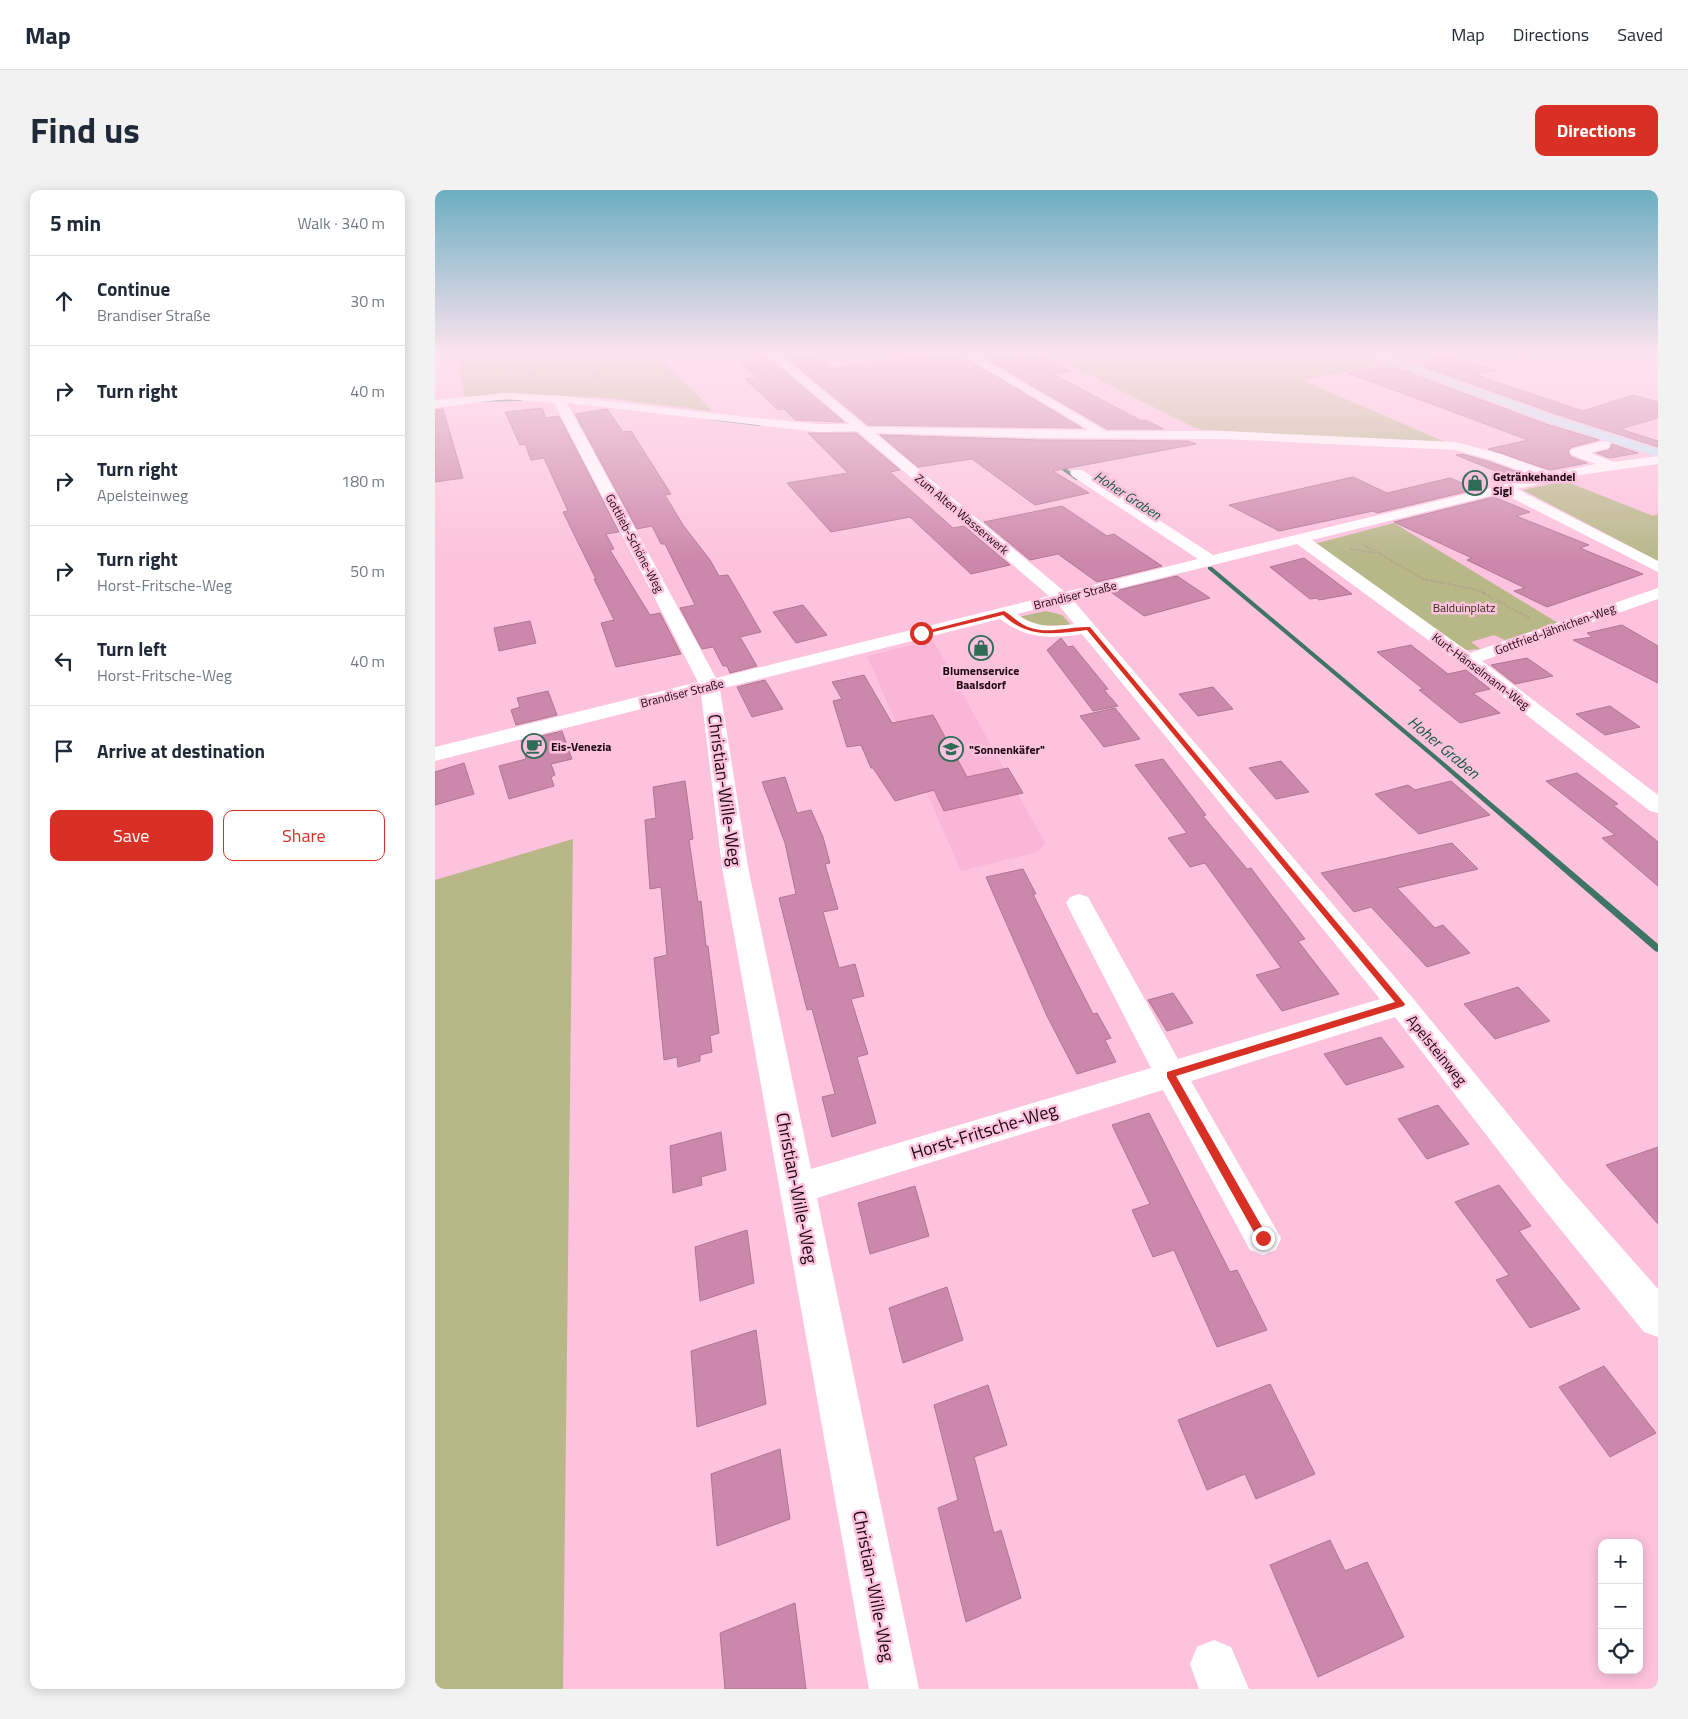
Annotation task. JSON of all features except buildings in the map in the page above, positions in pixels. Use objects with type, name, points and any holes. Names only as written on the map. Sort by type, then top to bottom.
[{"type":"main road","points":[[1568,423],[1658,453]]},
{"type":"street","name":"Gottlieb-Schöne-Weg","points":[[571,423],[710,686]]},
{"type":"street","points":[[765,423],[819,428],[1039,434],[1223,435],[1455,446],[1496,457],[1550,477]]},
{"type":"street","name":"Zum Alten Wasserwerk","points":[[855,423],[1062,598]]},
{"type":"street","points":[[1085,423],[1102,433]]},
{"type":"street","points":[[1604,445],[1577,452],[1613,466]]},
{"type":"street","name":"Brandiser Straße","points":[[435,754],[1504,488],[1550,477],[1658,460]]},
{"type":"street","points":[[1077,473],[1211,561]]},
{"type":"street","points":[[1504,488],[1658,567]]},
{"type":"street","name":"Kurt-Hänselmann-Weg","points":[[1300,540],[1468,660],[1658,806]]},
{"type":"street","name":"Gottfried-Jähnichen-Weg","points":[[1468,660],[1650,596],[1658,608]]},
{"type":"street","name":"Apelsteinweg","points":[[1062,598],[1401,1004],[1551,1192],[1658,1318]]},
{"type":"street","points":[[1004,613],[1017,624],[1031,630],[1059,632],[1088,628]]},
{"type":"street","name":"Christian-Wille-Weg","points":[[710,686],[735,867],[894,1689]]},
{"type":"street","points":[[1079,904],[1170,1074],[1263,1238]]},
{"type":"street","name":"Horst-Fritsche-Weg","points":[[797,1188],[1401,1004]]},
{"type":"path","points":[[1342,529],[1377,553],[1396,562],[1423,579],[1478,590],[1552,630]]},
{"type":"shaded area","name":"\"Sonnenkäfer\"","points":[[933,640],[1045,843],[1038,852],[961,871],[867,656]]},
{"type":"green space","points":[[1185,423],[1401,423],[1455,446],[1197,429]]},
{"type":"green space","points":[[1565,481],[1653,516],[1658,514],[1658,561],[1523,490]]},
{"type":"green space","name":"Balduinplatz","points":[[1394,523],[1558,623],[1505,640],[1494,635],[1471,642],[1480,649],[1467,650],[1459,648],[1314,544]]},
{"type":"green space","points":[[1046,611],[1062,615],[1071,625],[1042,626],[1018,617]]},
{"type":"green space","points":[[573,839],[563,1689],[435,1689],[435,880]]},
{"type":"waterway","name":"Hoher Graben","points":[[742,423],[759,425]]},
{"type":"waterway","name":"Hoher Graben","points":[[1054,462],[1078,479]]},
{"type":"waterway","name":"Hoher Graben","points":[[1210,568],[1436,758],[1658,949]]},
{"type":"place","name":"Getränkehandel Sigl","points":[[1475,483]]},
{"type":"place","name":"Blumenservice Baalsdorf","points":[[981,648]]},
{"type":"place","name":"Eis-Venezia","points":[[534,746]]},
{"type":"place","name":"\"Sonnenkäfer\"","points":[[951,749]]},
{"type":"route","points":[[921,633],[1004,613],[1017,624],[1031,630],[1059,632],[1088,628],[1401,1004],[1170,1074],[1263,1238]]}]
